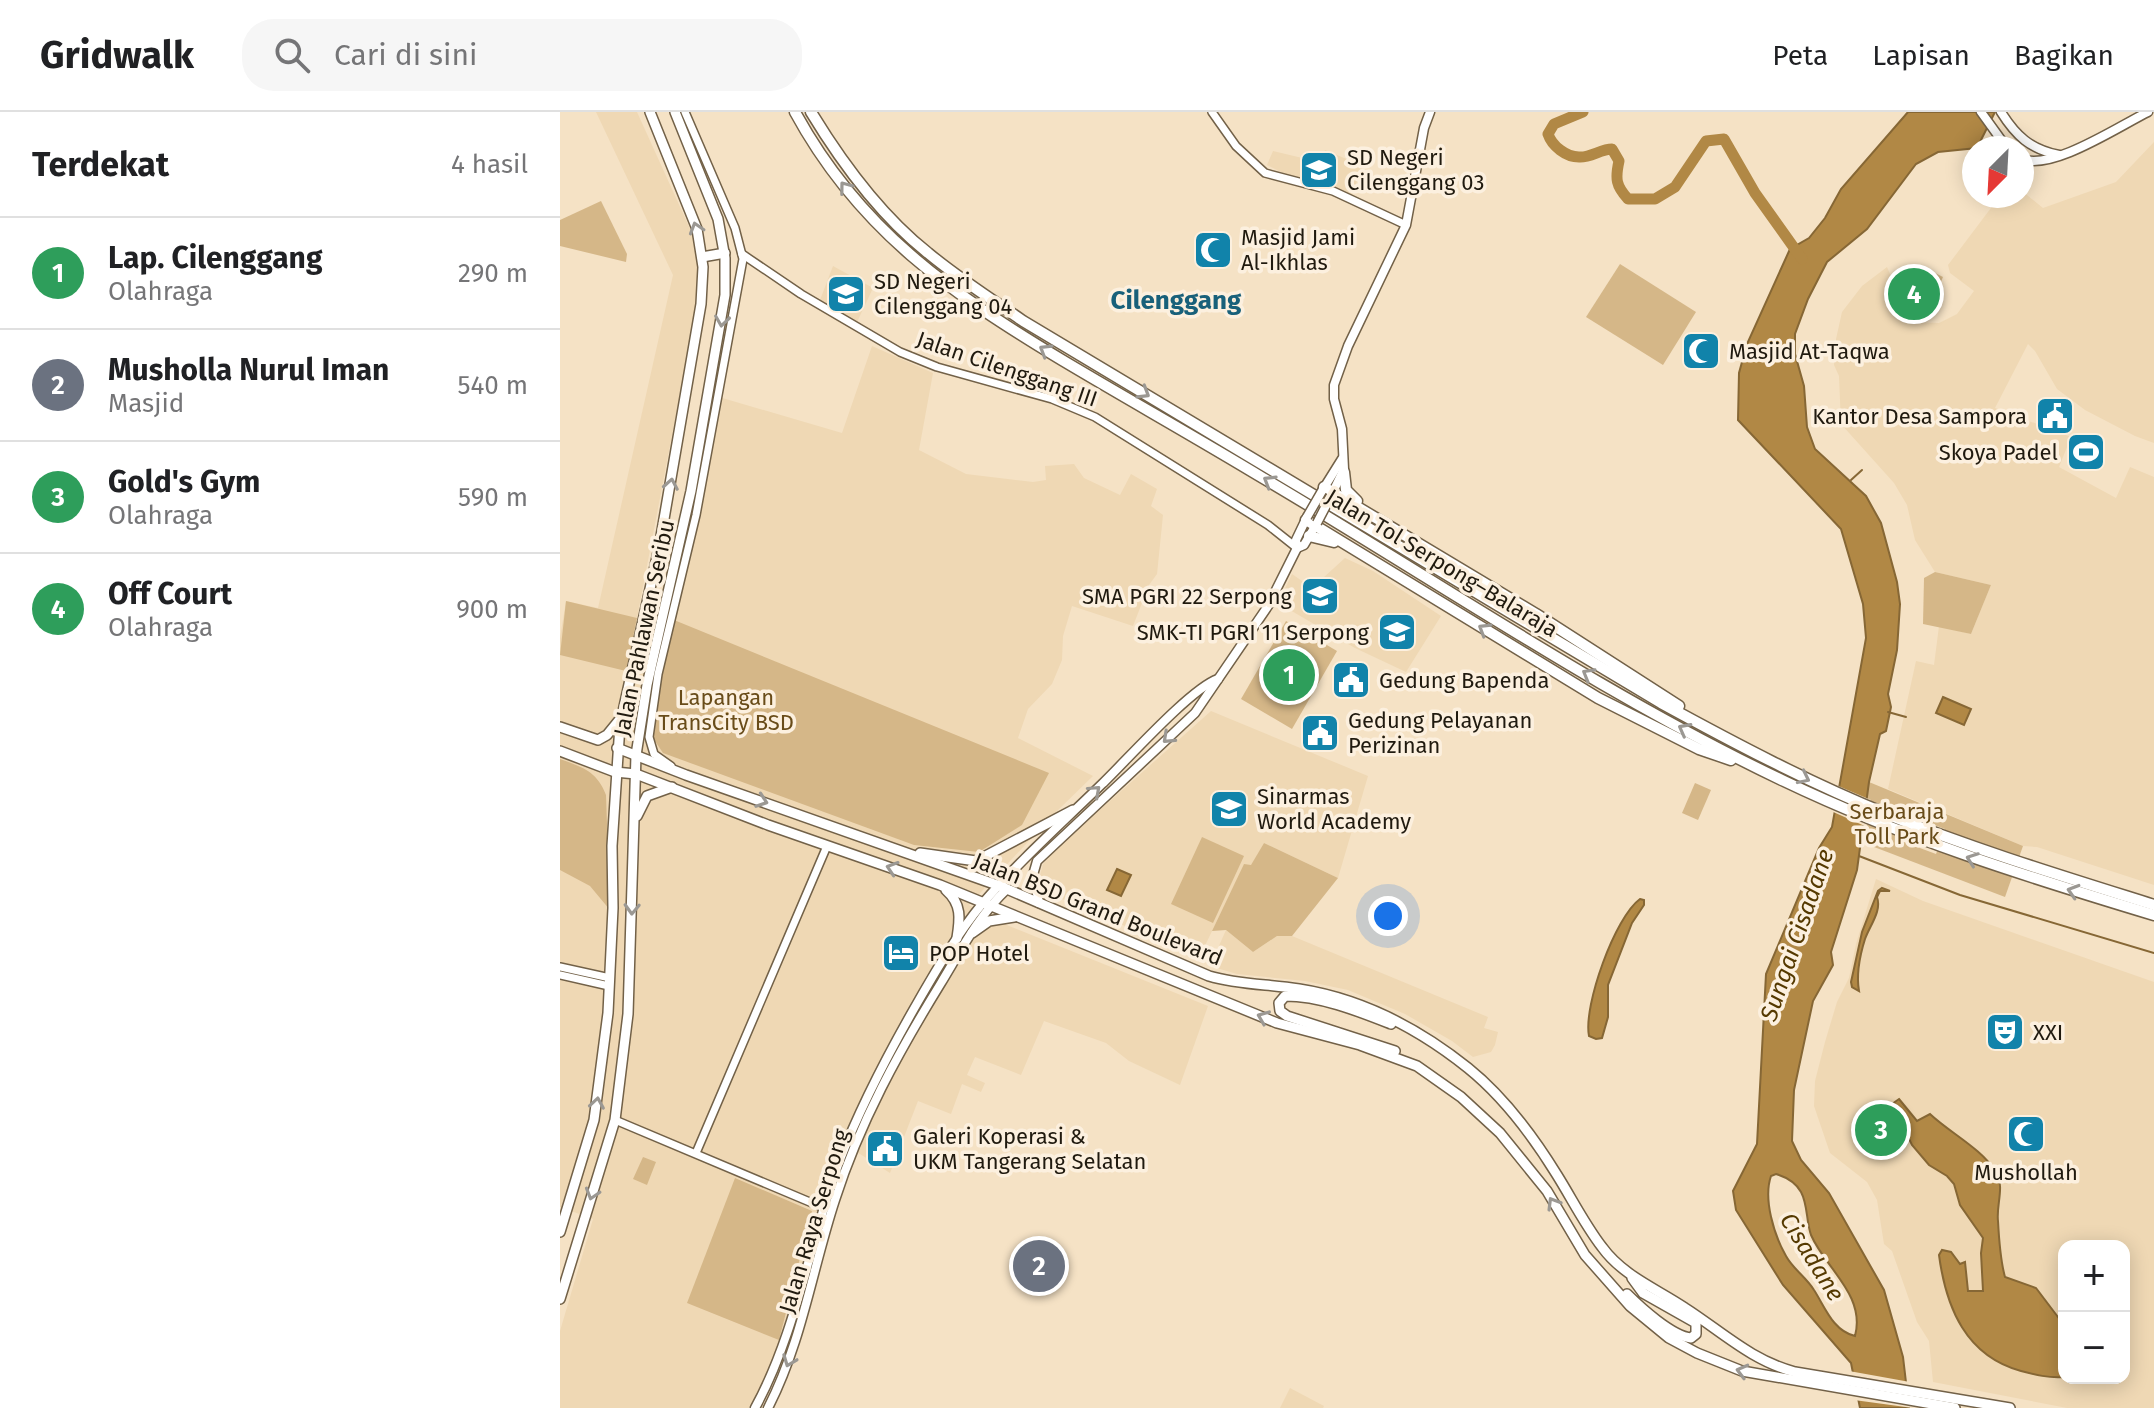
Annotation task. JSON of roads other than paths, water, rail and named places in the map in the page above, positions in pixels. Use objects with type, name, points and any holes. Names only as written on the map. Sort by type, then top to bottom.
[{"type":"highway","name":"Jalan Tol Serpong–Balaraja","points":[[795,112],[854,198],[884,232],[946,286],[1075,368],[1660,704]]},
{"type":"highway","name":"Jalan Tol Serpong–Balaraja","points":[[811,112],[834,148],[874,199],[925,251],[955,274],[1023,321],[1660,704],[1761,764],[2048,877],[2154,915]]},
{"type":"highway","points":[[1344,472],[1346,490],[1351,497],[1382,517],[1391,527]]},
{"type":"highway","points":[[1328,492],[1536,614],[1660,704]]},
{"type":"highway","points":[[1311,525],[1648,725],[1699,749],[1761,764]]},
{"type":"highway","name":"Jalan Tol Serpong–Balaraja","points":[[2048,877],[2154,905]]},
{"type":"main road","name":"Jalan Pahlawan Seribu","points":[[560,1232],[594,1120],[610,982],[617,748],[659,548],[701,304],[702,257],[697,229],[650,112]]},
{"type":"main road","name":"Jalan Pahlawan Seribu","points":[[560,1299],[615,1120],[628,1014],[636,755],[647,685],[678,553],[712,381],[725,295],[725,253],[718,219],[675,112]]},
{"type":"main road","points":[[1328,492],[1344,472],[1342,429],[1334,399],[1334,385],[1348,346],[1406,225],[1424,128],[1430,112]]},
{"type":"main road","points":[[1981,112],[1998,136]]},
{"type":"main road","points":[[2034,162],[2061,156],[2148,112]]},
{"type":"main road","points":[[2002,114],[2014,132],[2029,145],[2061,156]]},
{"type":"main road","points":[[702,257],[725,253]]},
{"type":"main road","points":[[1297,548],[1304,545],[1342,459]]},
{"type":"main road","points":[[1039,903],[1033,875],[1040,857],[1195,713],[1268,606],[1297,548],[1296,540],[1311,525]]},
{"type":"main road","points":[[986,904],[1073,810],[1210,682],[1218,679]]},
{"type":"main road","points":[[1187,703],[1195,713]]},
{"type":"main road","points":[[560,727],[598,740],[607,735],[622,716]]},
{"type":"main road","points":[[564,752],[578,745],[574,732]]},
{"type":"main road","name":"Jalan BSD Grand Boulevard","points":[[617,748],[1004,887],[1188,968],[1224,980],[1333,995],[1402,1023],[1469,1069],[1518,1118],[1602,1248],[1630,1275],[1763,1360],[1787,1370],[1819,1381],[1955,1408]]},
{"type":"main road","name":"Jalan BSD Grand Boulevard","points":[[564,752],[615,772],[636,774],[940,885],[1277,1023],[1360,1045],[1417,1066],[1461,1097],[1500,1133],[1539,1181],[1582,1251],[1640,1316],[1683,1346],[1735,1369],[2010,1408]]},
{"type":"main road","points":[[632,831],[644,800],[655,791],[675,788],[678,779],[688,776]]},
{"type":"main road","points":[[893,849],[976,861],[1073,810]]},
{"type":"main road","points":[[940,885],[958,905],[957,938]]},
{"type":"main road","name":"Jalan Raya Serpong","points":[[755,1408],[806,1287],[862,1116],[972,933],[986,904]]},
{"type":"main road","name":"Jalan Raya Serpong","points":[[768,1408],[797,1340],[824,1208],[882,1065],[957,938],[986,904]]},
{"type":"main road","points":[[972,933],[995,918],[1017,917]]},
{"type":"main road","points":[[1417,1066],[1379,1044],[1283,1014],[1279,1008],[1281,999],[1292,996],[1361,1012],[1435,1044]]},
{"type":"main road","points":[[608,1013],[619,1005],[628,1014]]},
{"type":"main road","points":[[1599,1269],[1659,1322],[1685,1338],[1693,1337],[1697,1331],[1696,1323],[1643,1293],[1630,1275]]},
{"type":"main road","points":[[764,1391],[775,1395]]},
{"type":"street","points":[[685,112],[720,191],[742,254],[736,308],[699,499],[658,674],[649,737],[650,747],[658,758],[688,776]]},
{"type":"street","points":[[1212,112],[1236,146],[1265,173],[1333,191],[1406,225]]},
{"type":"street","name":"Jalan Cilenggang III","points":[[742,254],[801,294],[900,352],[937,367],[1052,399],[1095,417],[1268,525],[1297,548]]},
{"type":"street","points":[[696,1153],[827,846]]},
{"type":"street","points":[[560,967],[610,982]]},
{"type":"street","points":[[560,975],[610,982]]},
{"type":"street","points":[[615,1120],[824,1208]]},
{"type":"water","name":"Sungai Cisadane","points":[[1908,112],[1995,112],[1983,136],[1962,136],[1962,150],[1938,152],[1916,164],[1867,229],[1827,262],[1795,334],[1795,354],[1804,386],[1807,427],[1815,449],[1866,496],[1881,523],[1900,604],[1897,650],[1888,694],[1891,707],[1886,731],[1880,734],[1869,782],[1857,870],[1831,952],[1833,965],[1813,1001],[1794,1090],[1792,1141],[1801,1160],[1829,1193],[1884,1290],[1903,1357],[1909,1408],[1860,1408],[1851,1363],[1783,1285],[1736,1210],[1733,1191],[1757,1144],[1766,974],[1819,848],[1832,827],[1866,638],[1863,604],[1841,529],[1738,420],[1739,373],[1747,344],[1790,249],[1809,238],[1825,218],[1841,189]],"holes":[[[1776,1174],[1801,1192],[1811,1235],[1850,1295],[1857,1321],[1855,1336],[1835,1324],[1782,1247],[1771,1217],[1768,1195],[1771,1176]]]},
{"type":"water","points":[[1943,697],[1971,709],[1964,725],[1936,713]]},
{"type":"water","points":[[1117,869],[1131,875],[1121,896],[1107,890]]},
{"type":"water","points":[[1882,888],[1890,891],[1880,891],[1877,897],[1877,913],[1860,958],[1859,991],[1852,987],[1851,982],[1862,932],[1878,891]]},
{"type":"water","points":[[1640,899],[1644,900],[1644,905],[1632,923],[1608,985],[1608,1017],[1602,1038],[1596,1039],[1589,1036],[1588,1022],[1596,984],[1611,942],[1630,909]]},
{"type":"water","points":[[1899,1099],[1917,1121],[1930,1114],[1974,1148],[1996,1172],[2000,1184],[1998,1228],[2005,1277],[2036,1288],[2058,1317],[2058,1377],[2037,1375],[2002,1364],[1973,1342],[1962,1327],[1947,1293],[1939,1255],[1942,1250],[1951,1252],[1960,1264],[1965,1262],[1968,1291],[1983,1291],[1983,1238],[1960,1205],[1954,1184],[1929,1165],[1912,1145],[1892,1104]]},
{"type":"waterway","points":[[1583,112],[1554,124],[1548,134],[1550,138],[1560,150],[1574,157],[1612,149],[1619,161],[1618,182],[1628,199],[1655,199],[1675,187],[1706,141],[1724,139],[1755,193],[1802,259]]},
{"type":"waterway","points":[[1851,480],[1862,470]]},
{"type":"waterway","points":[[1888,712],[1906,717]]},
{"type":"waterway","points":[[1859,856],[1960,895],[2154,953]]},
{"type":"place","name":"SD Negeri Cilenggang 03","points":[[1319,170]]},
{"type":"place","name":"Masjid Jami Al-Ikhlas","points":[[1213,250]]},
{"type":"place","name":"SD Negeri Cilenggang 04","points":[[846,294]]},
{"type":"place","name":"Off Court","points":[[1914,294]]},
{"type":"place","name":"Masjid At-Taqwa","points":[[1701,351]]},
{"type":"place","name":"Kantor Desa Sampora","points":[[2055,416]]},
{"type":"place","name":"Skoya Padel","points":[[2086,452]]},
{"type":"place","name":"SMA PGRI 22 Serpong","points":[[1320,596]]},
{"type":"place","name":"SMK-TI PGRI 11 Serpong","points":[[1397,632]]},
{"type":"place","name":"Lap. Cilenggang","points":[[1289,675]]},
{"type":"place","name":"Gedung Bapenda","points":[[1351,680]]},
{"type":"place","name":"Gedung Pelayanan Perizinan","points":[[1320,733]]},
{"type":"place","name":"Sinarmas World Academy","points":[[1229,809]]},
{"type":"place","name":"POP Hotel","points":[[901,953]]},
{"type":"place","name":"XXI","points":[[2005,1032]]},
{"type":"place","name":"Gold's Gym","points":[[1881,1130]]},
{"type":"place","name":"Mushollah","points":[[2026,1134]]},
{"type":"place","name":"Galeri Koperasi & UKM Tangerang Selatan","points":[[885,1149]]},
{"type":"place","name":"Musholla Nurul Iman","points":[[1039,1266]]},
{"type":"district","name":"Cilenggang","points":[[1176,300]]},
{"type":"park label","name":"Lapangan TransCity BSD","points":[[726,710]]},
{"type":"park label","name":"Serbaraja Toll Park","points":[[1897,824]]},
{"type":"water label","name":"Cisadane","points":[[1812,1257]]}]
